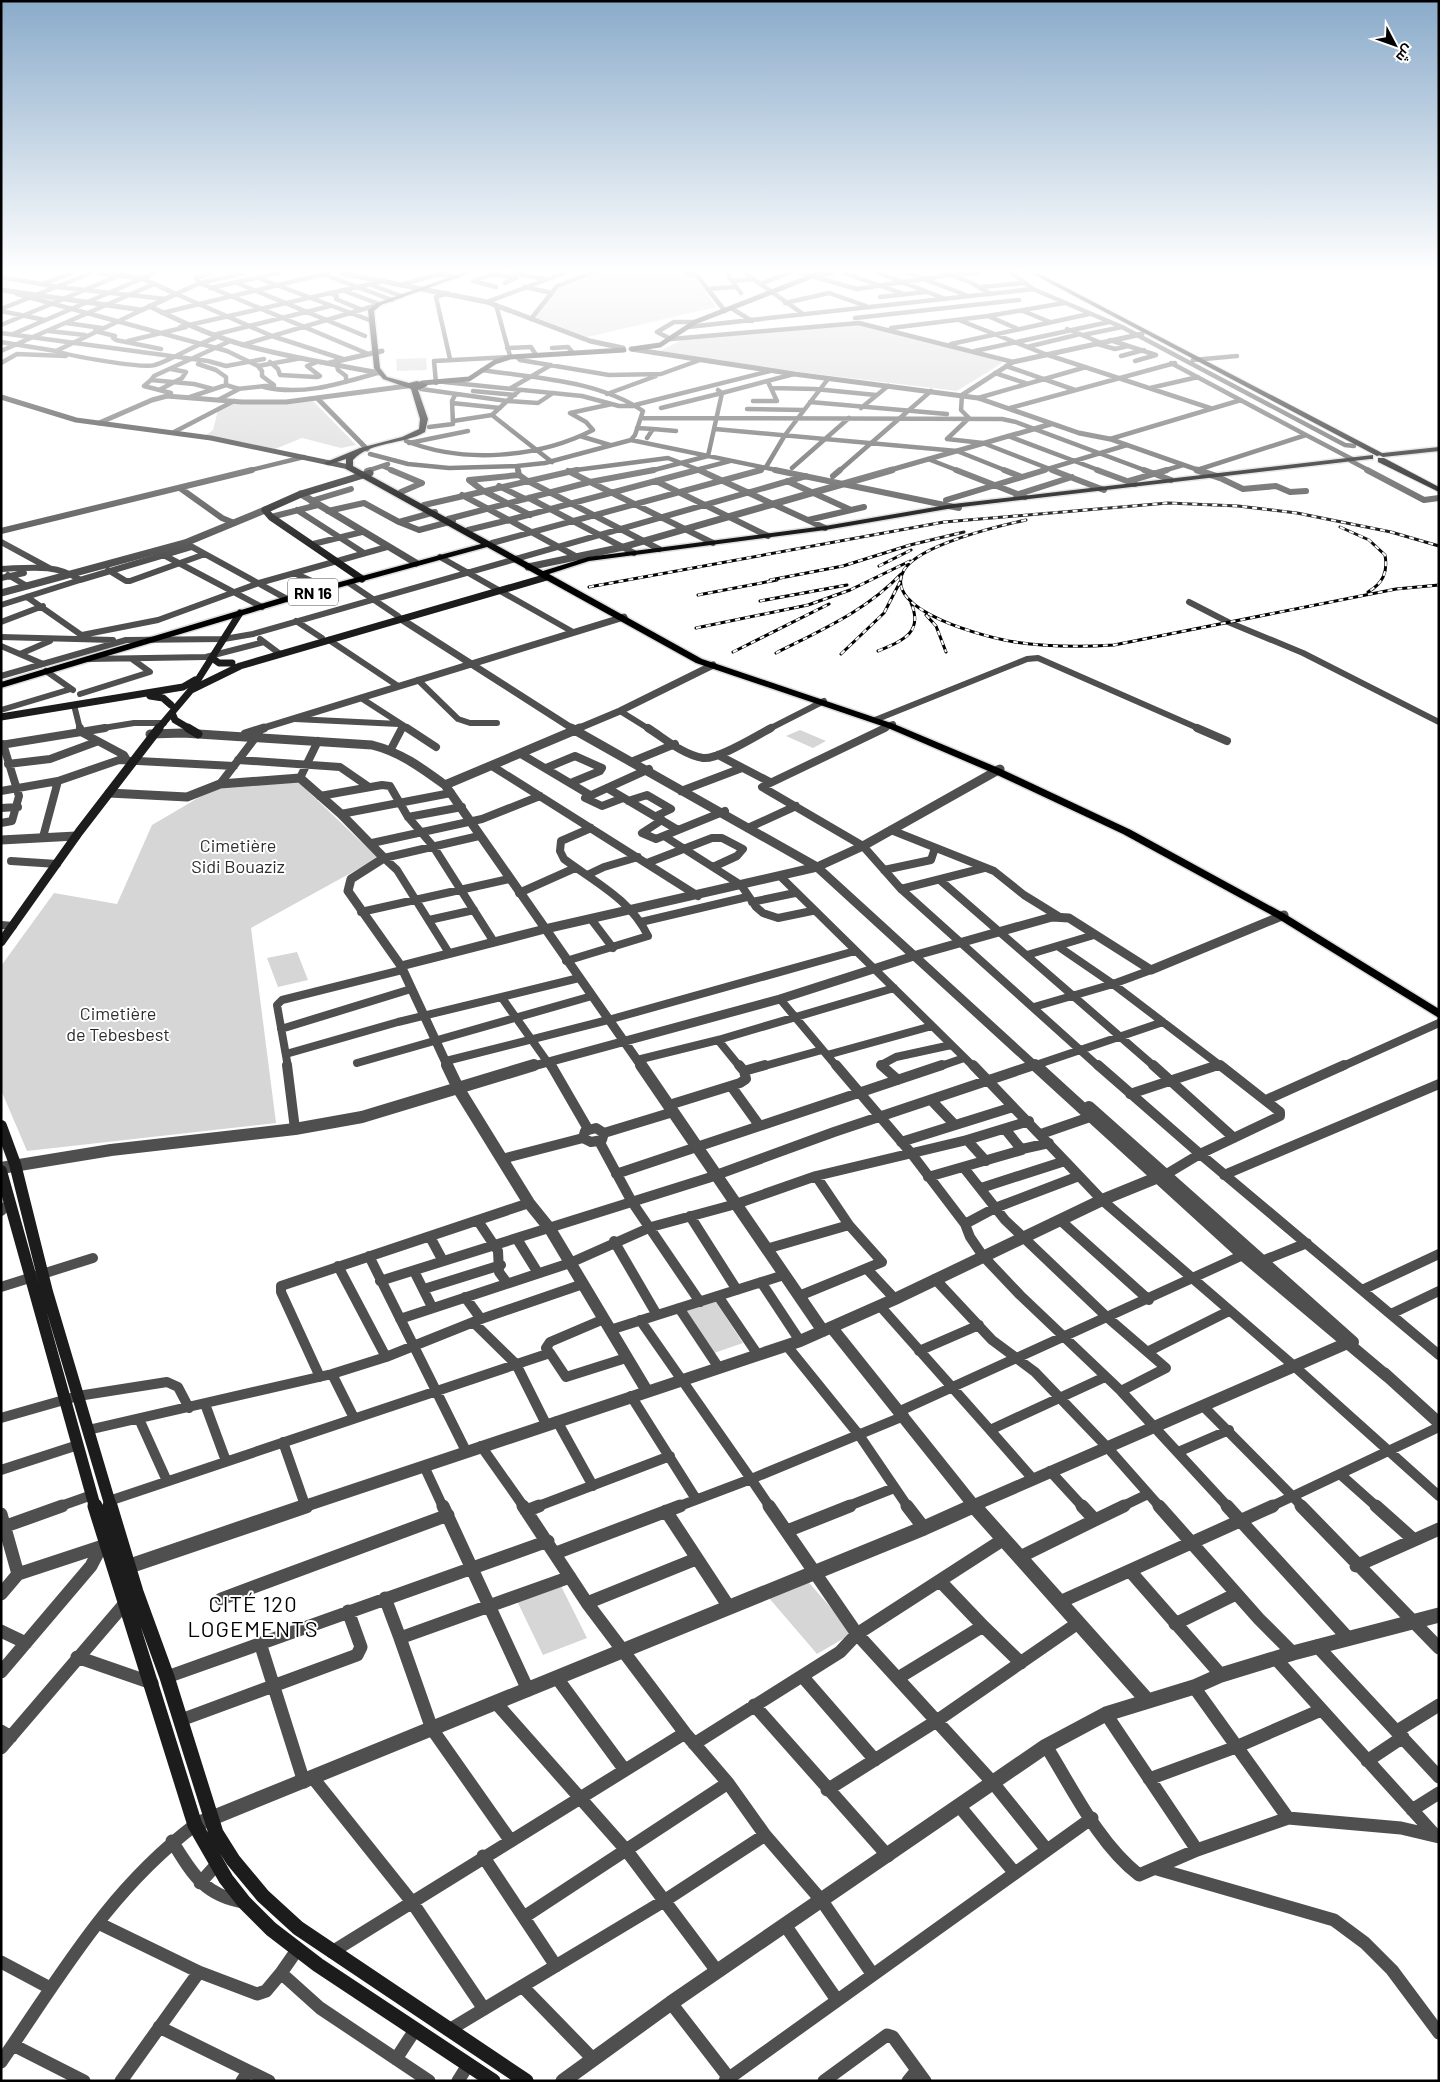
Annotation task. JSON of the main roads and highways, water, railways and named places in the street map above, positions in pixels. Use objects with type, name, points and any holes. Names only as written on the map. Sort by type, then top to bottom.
[{"type":"highway","points":[[1209,370],[1324,432],[1379,457]]},
{"type":"highway","points":[[1212,370],[1439,488]]},
{"type":"main road","points":[[379,370],[379,373],[385,378],[416,386],[439,382],[469,382],[482,370]]},
{"type":"main road","points":[[362,578],[265,510],[425,434],[429,427],[427,406],[416,386],[388,374],[386,370]]},
{"type":"main road","points":[[1,398],[61,417],[174,432],[349,467],[367,463],[422,430],[424,419],[416,386]]},
{"type":"main road","points":[[1,717],[187,688],[200,678],[232,663],[325,639],[588,562],[817,532],[962,506],[1439,450]]},
{"type":"main road","points":[[349,467],[348,462],[351,455]]},
{"type":"main road","points":[[328,463],[351,455],[367,463],[432,512],[468,530],[489,544]]},
{"type":"main road","points":[[367,463],[401,492],[424,505],[432,512]]},
{"type":"main road","points":[[547,575],[580,561],[825,528],[1007,500],[1022,496],[1102,490],[1132,483],[1215,476]]},
{"type":"main road","points":[[450,521],[712,666],[877,719],[999,770],[1138,834],[1282,916],[1439,1012]]},
{"type":"main road","name":"RN 16","points":[[1,684],[133,642],[158,638],[288,599],[489,544]]},
{"type":"main road","points":[[1,942],[109,793],[130,760],[140,751],[211,657],[240,613]]},
{"type":"main road","name":"RN 16","points":[[1,684],[45,668],[89,659],[133,642]]},
{"type":"main road","points":[[1,721],[187,688],[278,652]]},
{"type":"main road","points":[[211,657],[219,663],[232,663]]},
{"type":"main road","points":[[200,678],[211,657]]},
{"type":"main road","points":[[149,696],[163,698],[172,709],[175,720],[198,734]]},
{"type":"main road","points":[[1,1126],[6,1168],[6,1207],[37,1277]]},
{"type":"main road","points":[[6,1168],[71,1397],[78,1445],[92,1495],[103,1546],[114,1572],[152,1683],[195,1825],[217,1864],[244,1902],[297,1950],[494,2081]]},
{"type":"main road","points":[[71,1397],[88,1430],[136,1592],[167,1677],[223,1847],[254,1888],[272,1907],[332,1952],[526,2081]]},
{"type":"railway","points":[[589,587],[944,522],[1168,503],[1238,506],[1297,513],[1391,532],[1439,546]]},
{"type":"railway","points":[[1026,520],[960,538],[925,552],[912,561],[904,570],[901,585],[908,598],[922,610],[941,620],[983,635],[1027,644],[1089,646],[1114,645],[1396,589],[1439,585]]},
{"type":"railway","points":[[1340,527],[1369,540],[1385,555],[1386,567],[1381,581],[1368,592]]},
{"type":"railway","points":[[770,580],[843,566],[910,545],[964,532]]},
{"type":"railway","points":[[879,566],[911,550]]},
{"type":"railway","points":[[696,628],[808,605],[850,590],[910,561]]},
{"type":"railway","points":[[776,653],[826,628],[858,609],[873,599],[901,574]]},
{"type":"railway","points":[[698,595],[777,580]]},
{"type":"railway","points":[[841,654],[884,613],[900,582]]},
{"type":"railway","points":[[760,601],[847,585]]},
{"type":"railway","points":[[878,651],[895,644],[913,629],[915,622],[911,603]]},
{"type":"railway","points":[[733,652],[829,604]]},
{"type":"railway","points":[[926,615],[936,626],[946,652]]},
{"type":"district","name":"CITÉ 120 LOGEMENTS","points":[[253,1616]]},
{"type":"park label","name":"Cimetière Sidi Bouaziz","points":[[238,855]]},
{"type":"park label","name":"Cimetière de Tebesbest","points":[[118,1023]]}]
